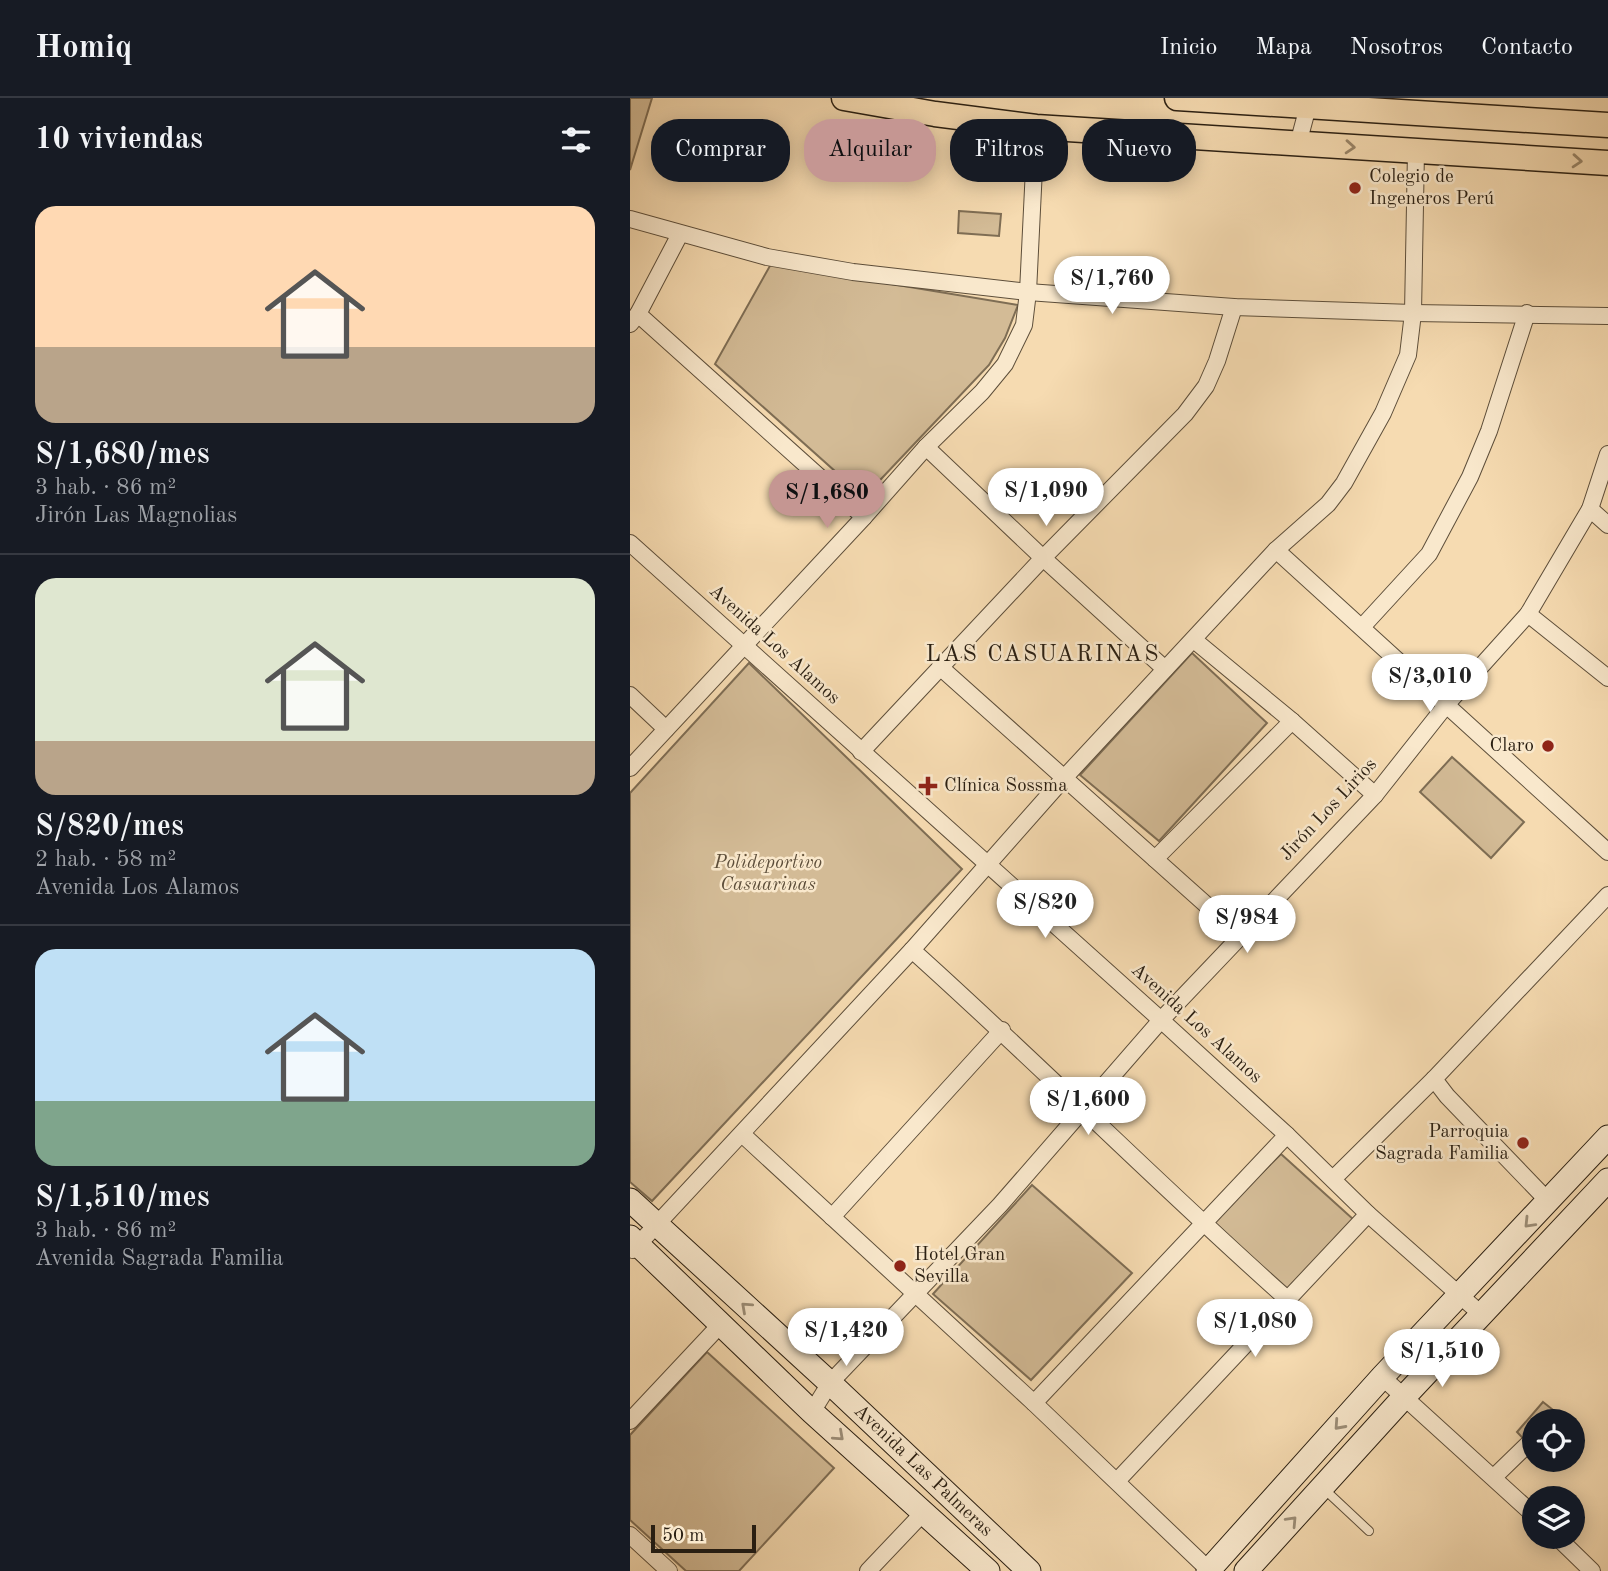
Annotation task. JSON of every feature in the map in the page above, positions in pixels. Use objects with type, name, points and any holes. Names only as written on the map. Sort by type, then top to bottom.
[{"type":"main road","points":[[844,98],[974,119]]},
{"type":"main road","points":[[1177,98],[1308,102],[1608,125]]},
{"type":"main road","points":[[1068,129],[1608,163]]},
{"type":"main road","points":[[1209,1571],[1382,1377],[1608,1137]]},
{"type":"main road","points":[[1246,1571],[1481,1314],[1606,1188]]},
{"type":"main road","name":"Avenida Las Palmeras","points":[[630,1200],[830,1383],[1026,1570]]},
{"type":"main road","name":"Avenida Las Palmeras","points":[[633,1245],[988,1571]]},
{"type":"street","points":[[1298,144],[1308,102]]},
{"type":"street","points":[[633,1245],[656,1225],[742,1134],[912,950],[1065,777],[1276,550],[1328,504],[1361,457],[1408,355],[1413,313],[1416,152]]},
{"type":"street","points":[[630,768],[864,517],[926,446],[982,392],[1005,364],[1024,325],[1033,182]]},
{"type":"street","points":[[630,219],[766,257],[853,272],[1028,292],[1234,307],[1608,316]]},
{"type":"street","points":[[680,234],[634,319],[864,517]]},
{"type":"street","points":[[861,752],[1043,558],[1185,414],[1206,386],[1234,307]]},
{"type":"street","points":[[1362,627],[1429,554],[1470,477],[1489,431],[1527,313]]},
{"type":"street","points":[[926,446],[1165,669]]},
{"type":"street","name":"Jirón Los Lirios","points":[[812,1412],[830,1383],[1000,1205],[1161,1020],[1375,795],[1447,704],[1528,614],[1590,509],[1608,454]]},
{"type":"street","points":[[1590,509],[1608,525]]},
{"type":"street","name":"Avenida Los Alamos","points":[[630,542],[742,646],[1161,1020],[1368,1214],[1481,1314]]},
{"type":"street","points":[[1276,550],[1608,852]]},
{"type":"street","points":[[1528,614],[1608,678]]},
{"type":"street","points":[[1194,640],[1292,721],[1375,795]]},
{"type":"street","points":[[940,667],[1240,935]]},
{"type":"street","points":[[630,695],[666,729]]},
{"type":"street","points":[[1155,859],[1292,721]]},
{"type":"street","points":[[1333,1179],[1434,1079],[1608,895]]},
{"type":"street","points":[[912,950],[1002,1030],[1204,1224],[1286,1298]]},
{"type":"street","points":[[832,1217],[1002,1030]]},
{"type":"street","points":[[1434,1079],[1447,1096],[1549,1202]]},
{"type":"street","points":[[742,1134],[1034,1403],[1209,1571]]},
{"type":"street","points":[[1034,1403],[1286,1135]]},
{"type":"street","points":[[1580,1168],[1606,1188]]},
{"type":"street","points":[[1117,1481],[1286,1298],[1368,1214]]},
{"type":"street","points":[[630,1421],[721,1324]]},
{"type":"street","points":[[1382,1377],[1522,1503]]},
{"type":"street","points":[[1494,1476],[1522,1450]]},
{"type":"street","points":[[869,1571],[924,1512]]},
{"type":"street","points":[[630,1535],[668,1571]]},
{"type":"street","points":[[1569,1549],[1592,1571]]},
{"type":"lane","points":[[1323,1488],[1368,1531]]},
{"type":"green space","points":[[630,98],[652,98],[630,170]]},
{"type":"green space","points":[[959,211],[1001,214],[999,236],[958,233]]},
{"type":"green space","points":[[771,264],[1018,305],[1005,338],[989,365],[864,497],[715,364]]},
{"type":"green space","points":[[1192,653],[1267,723],[1159,841],[1080,775]]},
{"type":"green space","name":"Polideportivo Casuarinas","points":[[749,663],[962,869],[652,1201],[630,1182],[630,793]]},
{"type":"green space","points":[[1452,757],[1524,822],[1491,858],[1420,792]]},
{"type":"green space","points":[[1281,1154],[1354,1220],[1287,1290],[1213,1221]]},
{"type":"green space","points":[[1032,1185],[1132,1273],[1031,1380],[933,1294]]},
{"type":"green space","points":[[707,1352],[834,1468],[739,1571],[686,1571],[630,1520],[630,1435]]},
{"type":"green space","points":[[1543,1402],[1552,1409],[1537,1409]]},
{"type":"place","name":"Colegio de Ingeneros Perú","points":[[1355,188]]},
{"type":"place","name":"Claro","points":[[1548,746]]},
{"type":"place","name":"Clínica Sossma","points":[[928,786]]},
{"type":"place","name":"Parroquia Sagrada Familia","points":[[1523,1143]]},
{"type":"place","name":"Hotel Gran Sevilla","points":[[900,1266]]},
{"type":"district","name":"LAS CASUARINAS","points":[[1043,654]]}]
